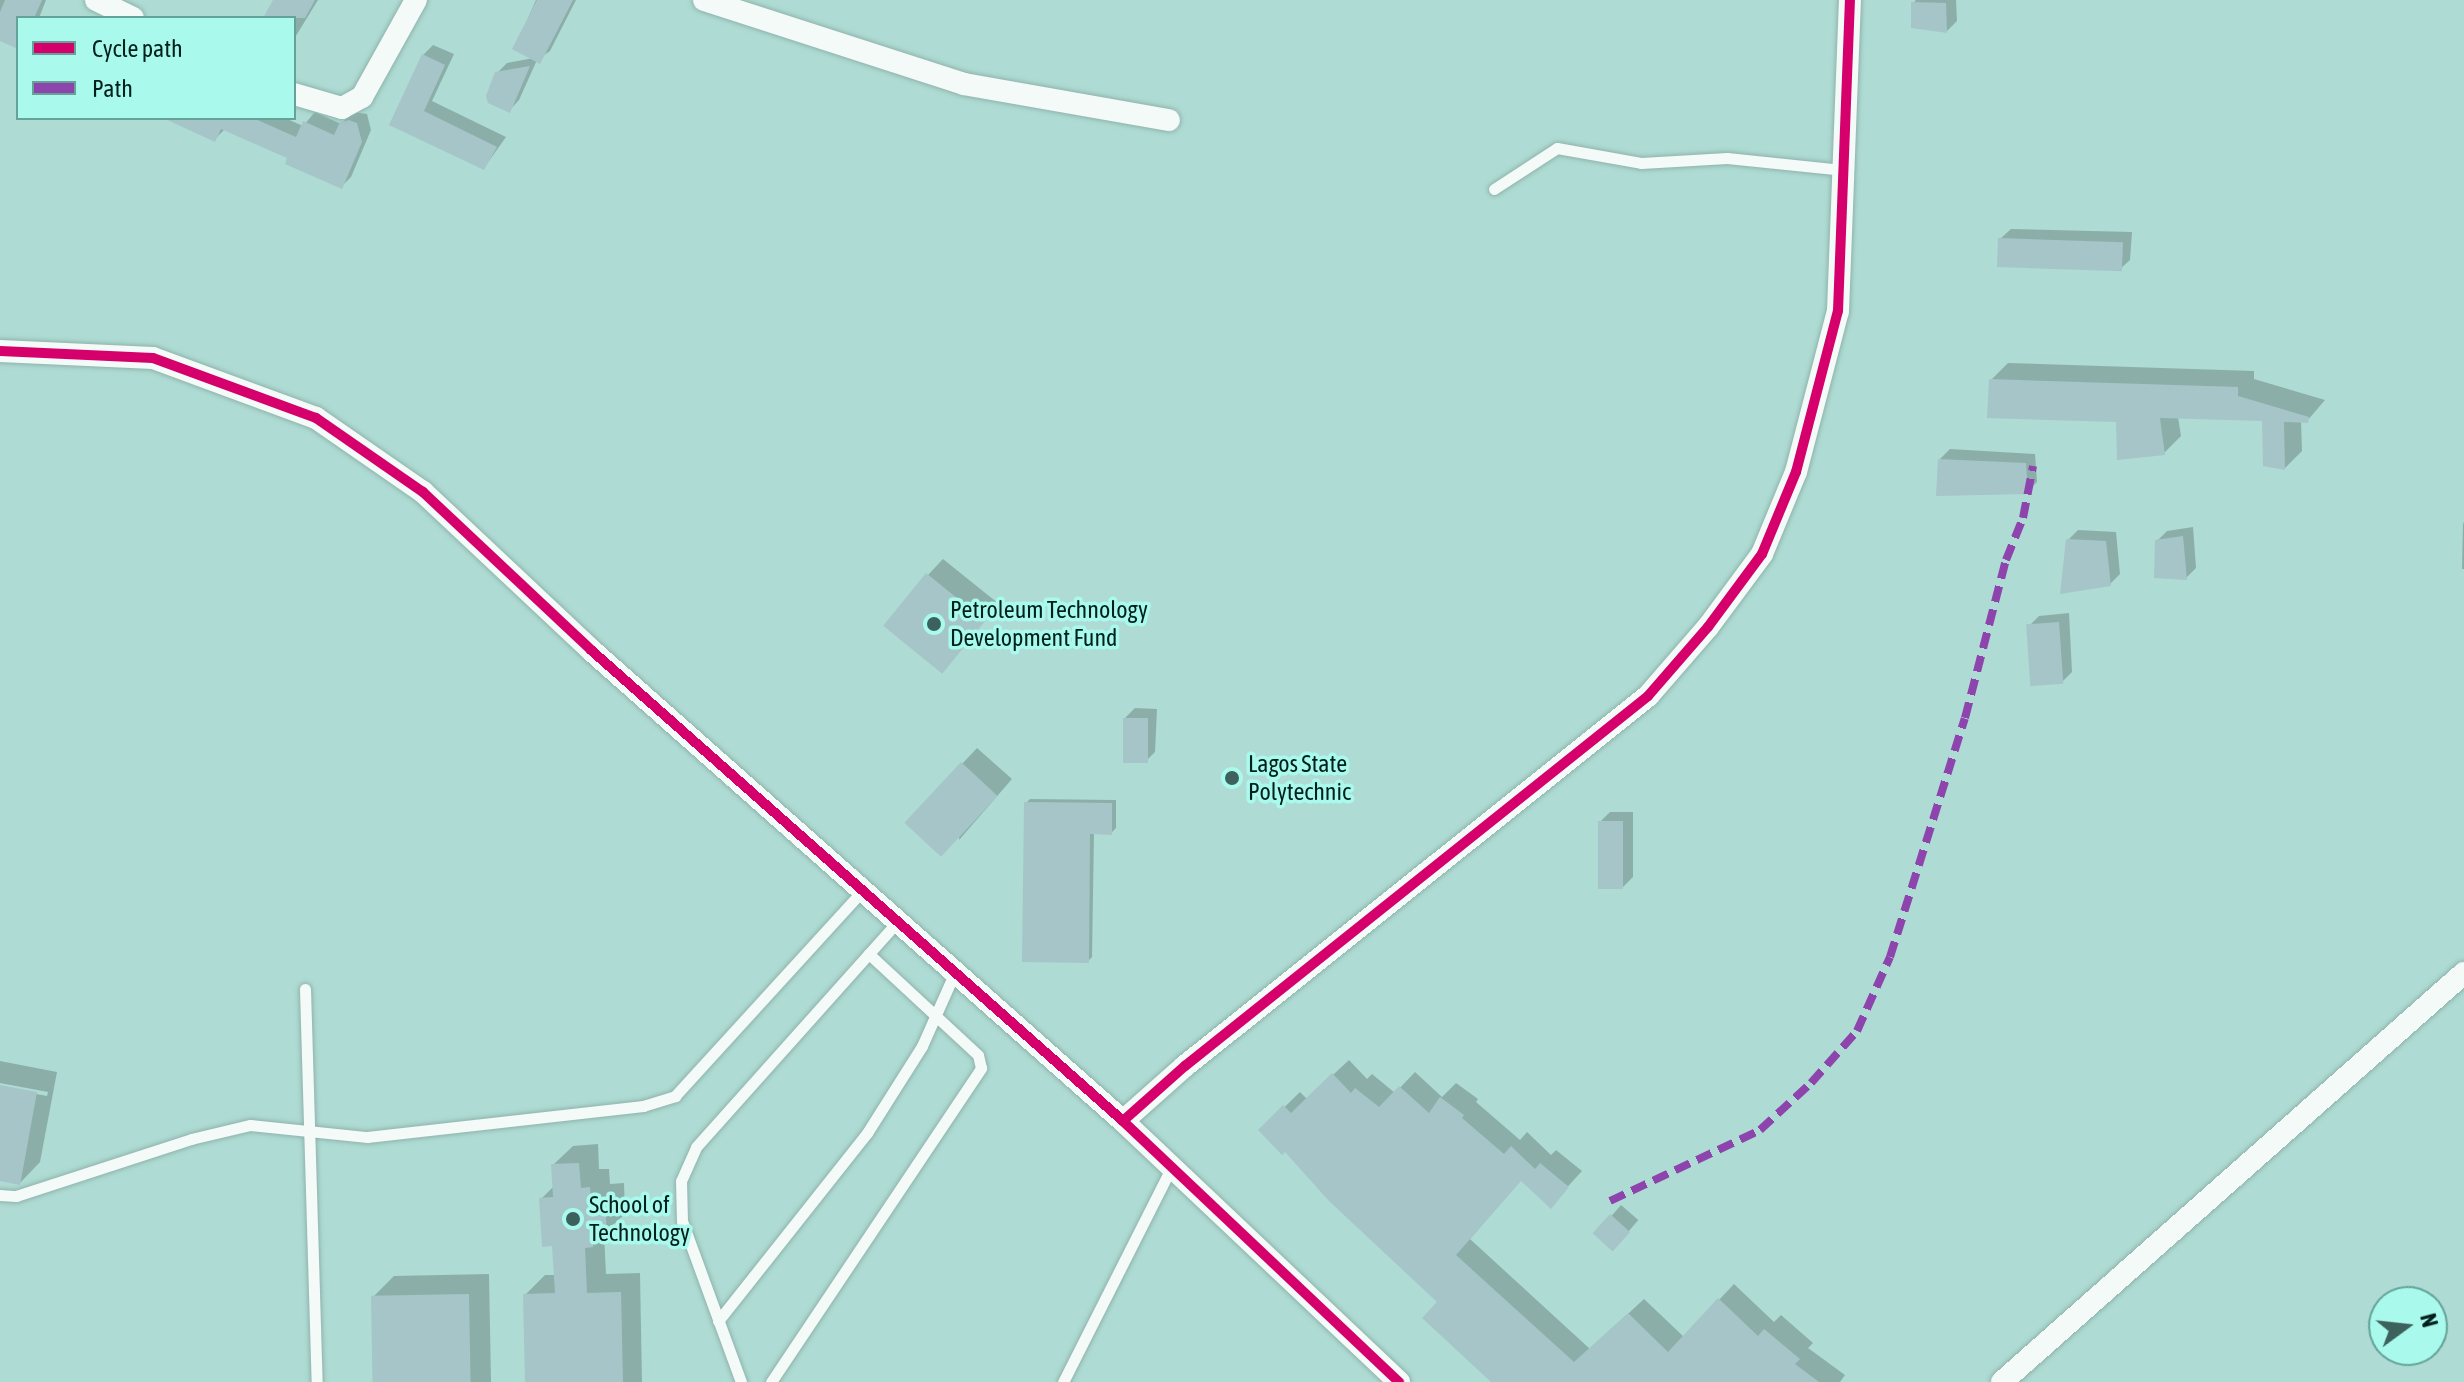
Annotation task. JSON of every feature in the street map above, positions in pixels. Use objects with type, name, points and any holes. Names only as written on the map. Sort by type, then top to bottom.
[{"type":"street","points":[[96,0],[129,16]]},
{"type":"street","points":[[296,95],[342,108],[362,97],[416,0]]},
{"type":"street","points":[[704,0],[964,84],[1169,120]]},
{"type":"street","points":[[1123,1121],[1185,1066],[1648,696],[1708,627],[1762,554],[1796,472],[1821,388],[1838,311],[1850,0]]},
{"type":"street","points":[[0,351],[153,358],[316,418],[423,492],[591,650],[1123,1121],[1399,1382]]},
{"type":"street","points":[[2002,1382],[2464,973]]},
{"type":"lane","points":[[1494,189],[1557,148],[1641,163],[1727,158],[1844,170]]},
{"type":"lane","points":[[0,1195],[16,1196],[191,1139],[250,1125],[367,1137],[643,1106],[675,1096],[863,890]]},
{"type":"lane","points":[[741,1382],[682,1221],[681,1181],[696,1147],[898,921]]},
{"type":"lane","points":[[771,1382],[981,1068],[978,1055],[869,954]]},
{"type":"lane","points":[[718,1321],[867,1133],[922,1046],[955,972]]},
{"type":"lane","points":[[305,989],[317,1382]]},
{"type":"lane","points":[[1063,1382],[1171,1168]]},
{"type":"building","points":[[5,0],[42,0],[35,16],[16,16],[16,48],[0,41],[0,12]]},
{"type":"building","points":[[273,0],[315,0],[305,18],[264,16]]},
{"type":"building","points":[[537,0],[573,0],[540,64],[512,49]]},
{"type":"building","points":[[1911,2],[1946,3],[1947,33],[1911,28]]},
{"type":"building","points":[[422,54],[445,65],[424,111],[497,147],[484,170],[389,125]]},
{"type":"building","points":[[530,66],[510,113],[488,103],[486,96],[495,72]]},
{"type":"building","points":[[167,120],[258,120],[296,137],[303,121],[334,135],[340,122],[349,120],[357,123],[362,142],[342,189],[285,164],[287,158],[221,129],[215,142]]},
{"type":"building","points":[[1998,238],[2123,242],[2122,271],[1997,267]]},
{"type":"building","points":[[1989,379],[2238,387],[2238,396],[2309,417],[2308,423],[2284,422],[2285,470],[2263,466],[2262,421],[2160,418],[2165,455],[2117,460],[2116,422],[1987,418]]},
{"type":"building","points":[[1938,459],[2026,463],[2028,494],[1936,496]]},
{"type":"building","points":[[2183,536],[2187,580],[2154,578],[2155,540]]},
{"type":"building","points":[[2066,539],[2106,541],[2111,586],[2060,594]]},
{"type":"building","name":"Petroleum Technology Development Fund","points":[[926,573],[985,621],[942,674],[883,626]]},
{"type":"building","points":[[2059,622],[2063,684],[2030,686],[2026,624]]},
{"type":"building","points":[[1123,718],[1148,718],[1148,763],[1123,763]]},
{"type":"building","points":[[961,762],[998,796],[941,857],[904,823]]},
{"type":"building","points":[[1024,802],[1112,803],[1112,835],[1090,834],[1089,963],[1022,962]]},
{"type":"building","points":[[1598,821],[1623,821],[1623,889],[1598,889]]},
{"type":"building","points":[[1332,1073],[1351,1093],[1355,1088],[1379,1107],[1399,1086],[1429,1113],[1440,1097],[1464,1115],[1462,1118],[1504,1154],[1511,1146],[1535,1169],[1540,1163],[1569,1187],[1551,1209],[1521,1181],[1456,1255],[1574,1362],[1628,1313],[1668,1352],[1718,1298],[1758,1336],[1764,1329],[1800,1359],[1795,1364],[1819,1382],[1491,1382],[1422,1318],[1437,1302],[1329,1201],[1285,1152],[1282,1155],[1258,1130],[1283,1105],[1291,1113]]},
{"type":"building","points":[[0,1085],[37,1092],[20,1185],[0,1181]]},
{"type":"building","points":[[579,1163],[581,1188],[590,1187],[591,1202],[605,1202],[607,1235],[593,1236],[593,1247],[585,1248],[587,1293],[621,1292],[623,1382],[525,1382],[523,1294],[555,1293],[552,1246],[542,1247],[539,1198],[553,1197],[551,1164]]},
{"type":"building","points":[[1610,1214],[1630,1232],[1613,1251],[1593,1233]]},
{"type":"building","points":[[469,1294],[471,1382],[373,1382],[371,1296]]},
{"type":"marked path","points":[[1610,1201],[1760,1130],[1811,1083],[1857,1031],[1890,957],[1965,718],[2006,560],[2023,518],[2033,466]]},
{"type":"cycle path","points":[[1123,1121],[1185,1066],[1648,696],[1708,627],[1762,554],[1796,472],[1838,311],[1850,0]]},
{"type":"cycle path","points":[[0,351],[153,358],[316,418],[423,492],[591,650],[1123,1121],[1399,1382]]},
{"type":"place","name":"Petroleum Technology Development Fund","points":[[934,624]]},
{"type":"place","name":"Lagos State Polytechnic","points":[[1232,778]]},
{"type":"place","name":"School of Technology","points":[[573,1219]]}]
